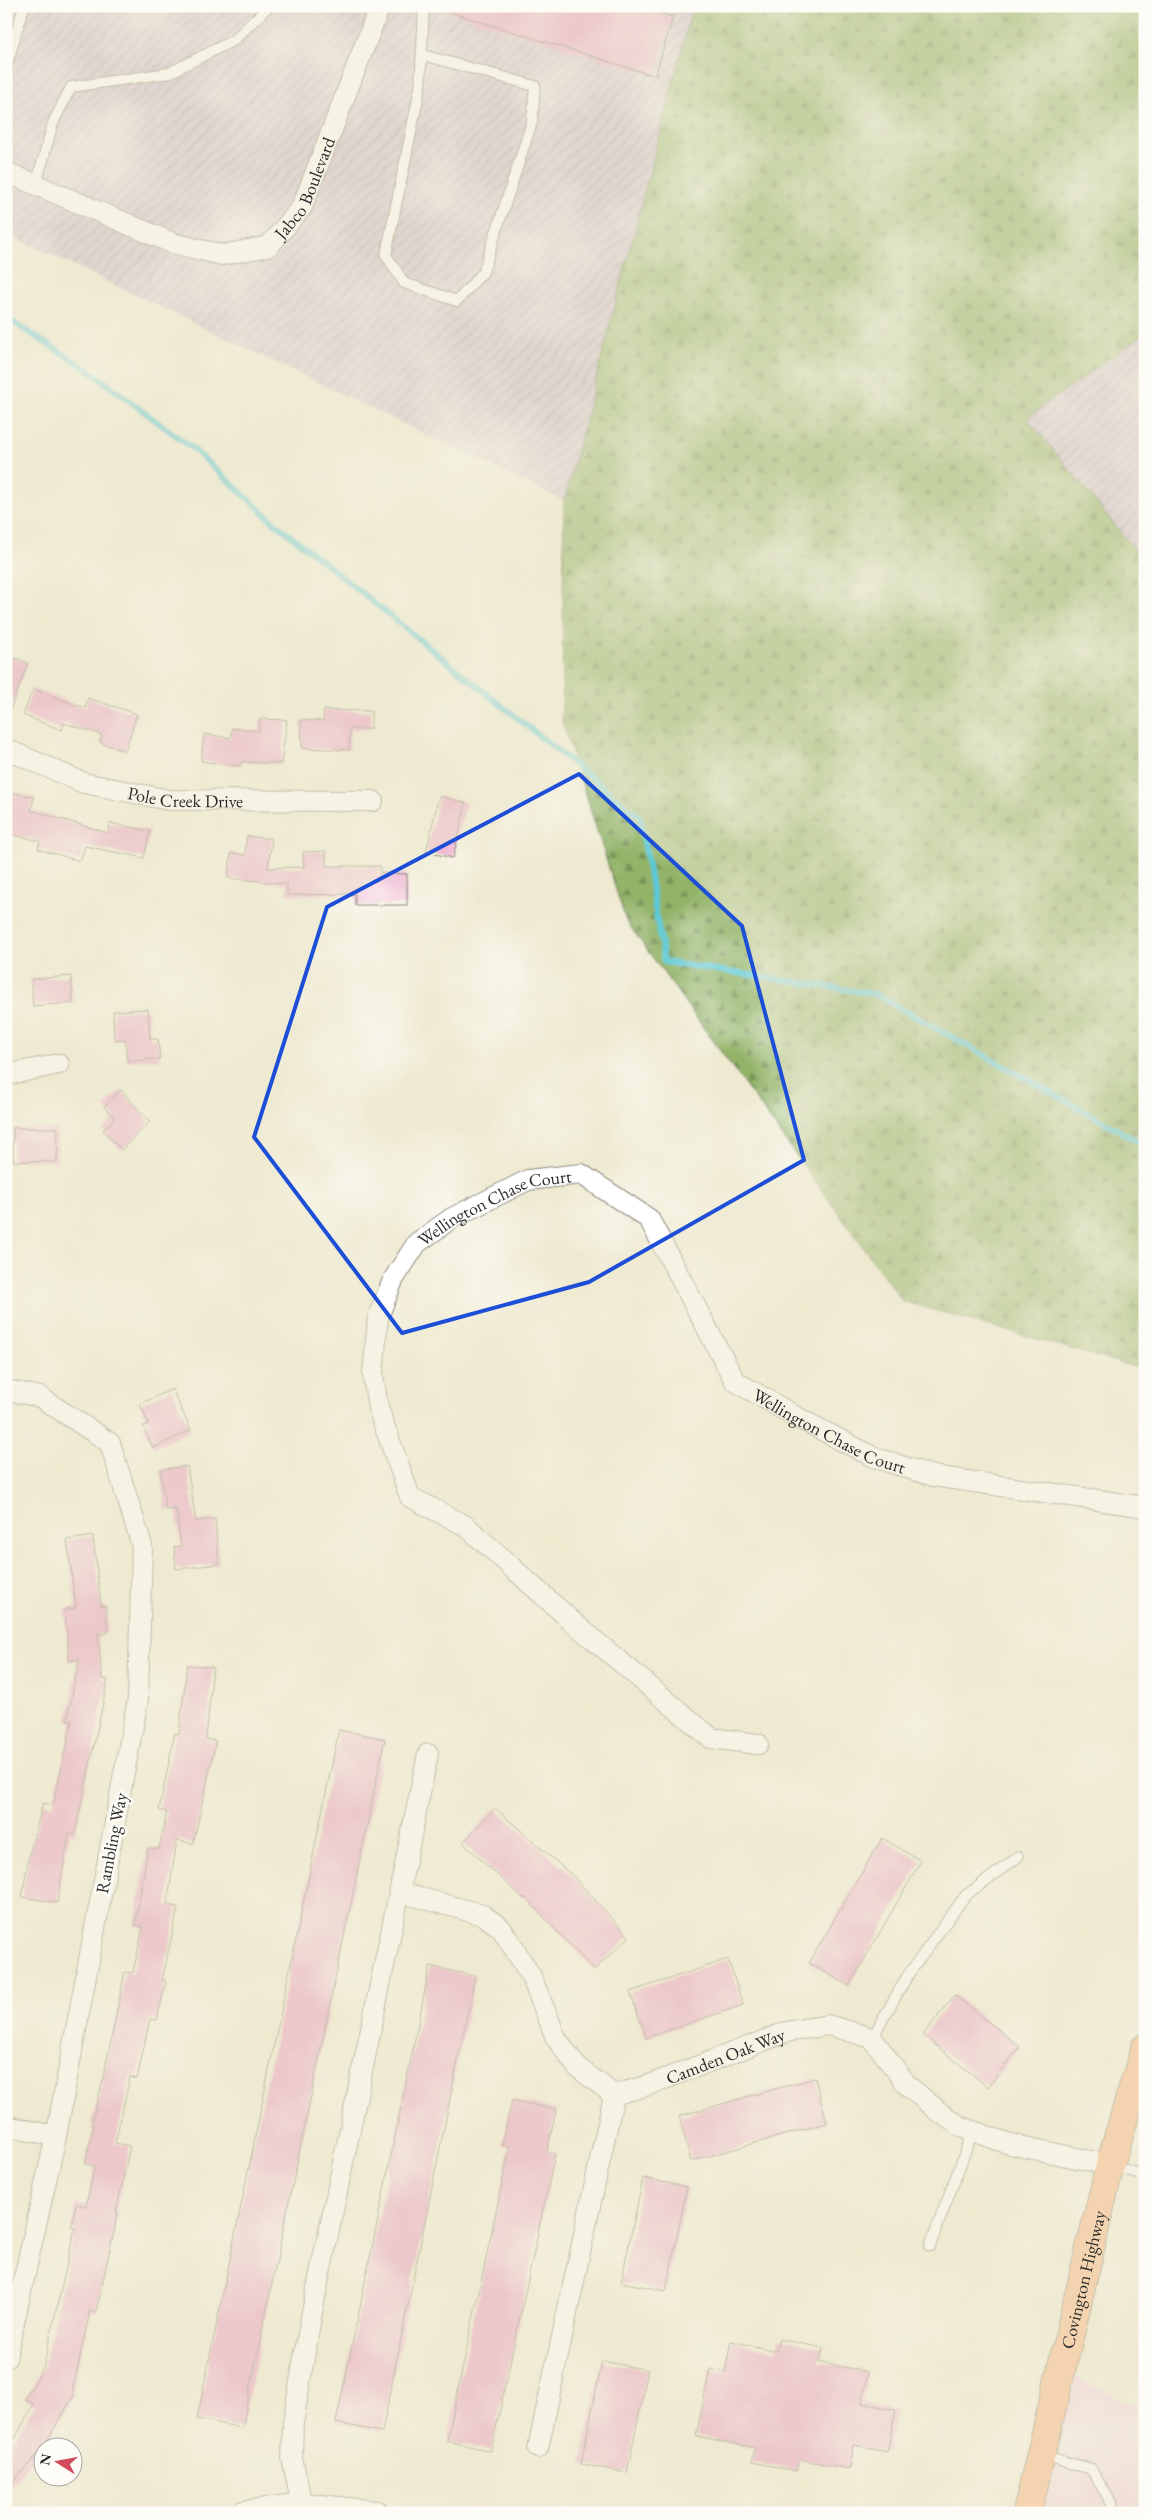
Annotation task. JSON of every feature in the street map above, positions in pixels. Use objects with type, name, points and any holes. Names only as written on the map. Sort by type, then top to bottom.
[{"type":"main road","name":"Covington Highway","points":[[1027,2513],[1110,2166],[1145,2048]]},
{"type":"street","name":"Jabco Boulevard","points":[[6,172],[172,243],[222,255],[269,246],[302,207],[380,6]]},
{"type":"street","name":"Pole Creek Drive","points":[[6,749],[84,783],[169,800],[373,801]]},
{"type":"street","points":[[6,1075],[59,1064]]},
{"type":"street","name":"Wellington Chase Court","points":[[758,1744],[711,1738],[575,1624],[466,1526],[410,1497],[378,1408],[374,1375],[378,1318],[393,1280],[417,1243],[452,1218],[528,1180],[580,1174],[649,1219],[735,1381],[751,1391],[873,1457],[933,1476],[1145,1507]]},
{"type":"street","name":"Rambling Way","points":[[6,1390],[40,1397],[110,1443],[142,1546],[138,1699],[56,2136],[6,2358]]},
{"type":"street","points":[[302,2505],[292,2458],[293,2423],[311,2317],[428,1754]]},
{"type":"street","points":[[400,1892],[483,1915],[502,1928],[531,1976],[556,2038],[577,2067],[614,2095],[538,2448]]},
{"type":"street","name":"Camden Oak Way","points":[[614,2095],[649,2085],[786,2032],[828,2025],[872,2038]]},
{"type":"street","points":[[872,2038],[907,2085],[939,2112],[961,2127],[1010,2144],[1110,2166]]},
{"type":"street","points":[[6,2126],[56,2136]]},
{"type":"street","points":[[244,2513],[302,2505],[377,2513]]},
{"type":"lane","points":[[6,68],[24,6]]},
{"type":"lane","points":[[36,185],[53,123],[71,88],[169,73],[234,40],[268,6]]},
{"type":"lane","points":[[423,55],[535,86],[532,122],[483,272],[457,301],[404,283],[386,255],[420,88],[424,6]]},
{"type":"lane","points":[[872,2038],[908,1975],[965,1896],[1018,1857]]},
{"type":"lane","points":[[930,2246],[973,2132]]},
{"type":"lane","points":[[1110,2166],[1145,2175]]},
{"type":"lane","points":[[1041,2455],[1091,2469],[1112,2504]]},
{"type":"highlighted area","points":[[579,774],[742,926],[804,1160],[589,1282],[402,1333],[254,1137],[327,907]]},
{"type":"shaded area","points":[[6,6],[693,6],[564,501],[6,233]]},
{"type":"shaded area","points":[[1145,333],[1145,562],[1027,418]]},
{"type":"shaded area","points":[[1055,2369],[1145,2409],[1145,2513],[1016,2513]]},
{"type":"green space","points":[[693,6],[1145,6],[1145,333],[1027,418],[1145,562],[1145,1370],[902,1301],[626,921],[562,721],[564,501]]},
{"type":"building","points":[[443,6],[638,6],[673,17],[655,76],[443,10]]},
{"type":"building","points":[[6,654],[28,663],[8,715],[6,714]]},
{"type":"building","points":[[33,689],[85,708],[88,698],[137,714],[125,751],[100,743],[102,735],[64,723],[62,730],[23,715]]},
{"type":"building","points":[[324,710],[371,711],[371,729],[350,729],[349,750],[302,748],[301,720],[323,721]]},
{"type":"building","points":[[260,719],[287,720],[281,764],[241,762],[240,766],[201,761],[204,734],[231,738],[232,728],[259,731]]},
{"type":"building","points":[[6,791],[34,797],[31,810],[108,833],[110,823],[150,831],[144,858],[85,846],[80,861],[38,849],[40,841],[6,833]]},
{"type":"building","points":[[439,796],[466,803],[453,858],[426,852]]},
{"type":"building","points":[[247,836],[272,839],[268,868],[304,867],[303,852],[326,851],[326,866],[380,866],[380,873],[407,874],[407,905],[355,905],[355,894],[287,895],[287,884],[228,878],[231,853],[245,855]]},
{"type":"building","points":[[71,976],[73,1003],[33,1006],[31,979]]},
{"type":"building","points":[[148,1009],[150,1039],[158,1039],[160,1059],[127,1061],[125,1039],[114,1040],[113,1011]]},
{"type":"building","points":[[121,1090],[150,1122],[121,1150],[103,1130],[115,1118],[104,1107]]},
{"type":"building","points":[[13,1128],[58,1128],[57,1162],[13,1161]]},
{"type":"building","points":[[172,1389],[191,1430],[153,1448],[143,1426],[149,1424],[140,1404]]},
{"type":"building","points":[[187,1466],[196,1521],[215,1519],[219,1564],[176,1569],[174,1547],[181,1546],[176,1509],[166,1510],[160,1470]]},
{"type":"building","points":[[93,1536],[101,1606],[106,1606],[108,1633],[98,1634],[102,1679],[108,1680],[75,1834],[69,1833],[57,1903],[22,1897],[29,1856],[43,1803],[53,1805],[72,1721],[67,1720],[79,1660],[69,1661],[65,1609],[76,1608],[67,1540]]},
{"type":"building","points":[[187,1665],[213,1667],[206,1739],[216,1741],[193,1844],[177,1840],[167,1905],[178,1907],[162,1980],[166,1981],[157,2020],[150,2019],[137,2079],[130,2077],[115,2143],[130,2146],[116,2213],[118,2213],[96,2312],[90,2311],[72,2393],[74,2395],[50,2436],[32,2436],[32,2460],[6,2491],[6,2434],[14,2440],[34,2404],[25,2399],[43,2368],[75,2228],[71,2227],[76,2204],[86,2206],[95,2166],[85,2164],[94,2125],[91,2125],[102,2084],[125,1972],[133,1973],[143,1927],[135,1925],[148,1848],[159,1849],[167,1812],[159,1810],[175,1733],[179,1734]]},
{"type":"building","points":[[339,1730],[385,1739],[242,2428],[197,2419]]},
{"type":"building","points":[[495,1808],[573,1876],[629,1937],[594,1970],[525,1897],[524,1899],[463,1843]]},
{"type":"building","points":[[882,1838],[921,1861],[849,1986],[809,1963]]},
{"type":"building","points":[[728,1959],[743,2005],[646,2038],[630,1992]]},
{"type":"building","points":[[430,1966],[475,1976],[382,2432],[336,2423]]},
{"type":"building","points":[[955,1995],[1020,2047],[988,2087],[923,2035]]},
{"type":"building","points":[[815,2078],[827,2123],[691,2161],[679,2116]]},
{"type":"building","points":[[512,2100],[556,2110],[547,2152],[555,2154],[491,2451],[447,2441],[510,2146],[502,2145]]},
{"type":"building","points":[[643,2178],[687,2187],[666,2291],[621,2282]]},
{"type":"building","points":[[779,2339],[823,2348],[819,2362],[868,2372],[862,2403],[896,2410],[887,2452],[854,2445],[849,2469],[799,2459],[796,2471],[752,2462],[755,2448],[696,2436],[710,2369],[725,2372],[731,2341],[776,2351]]},
{"type":"building","points":[[602,2361],[648,2370],[627,2473],[581,2464]]},
{"type":"waterway","points":[[6,318],[87,369],[191,447],[275,523],[640,817],[664,962],[875,994],[1145,1145]]}]
